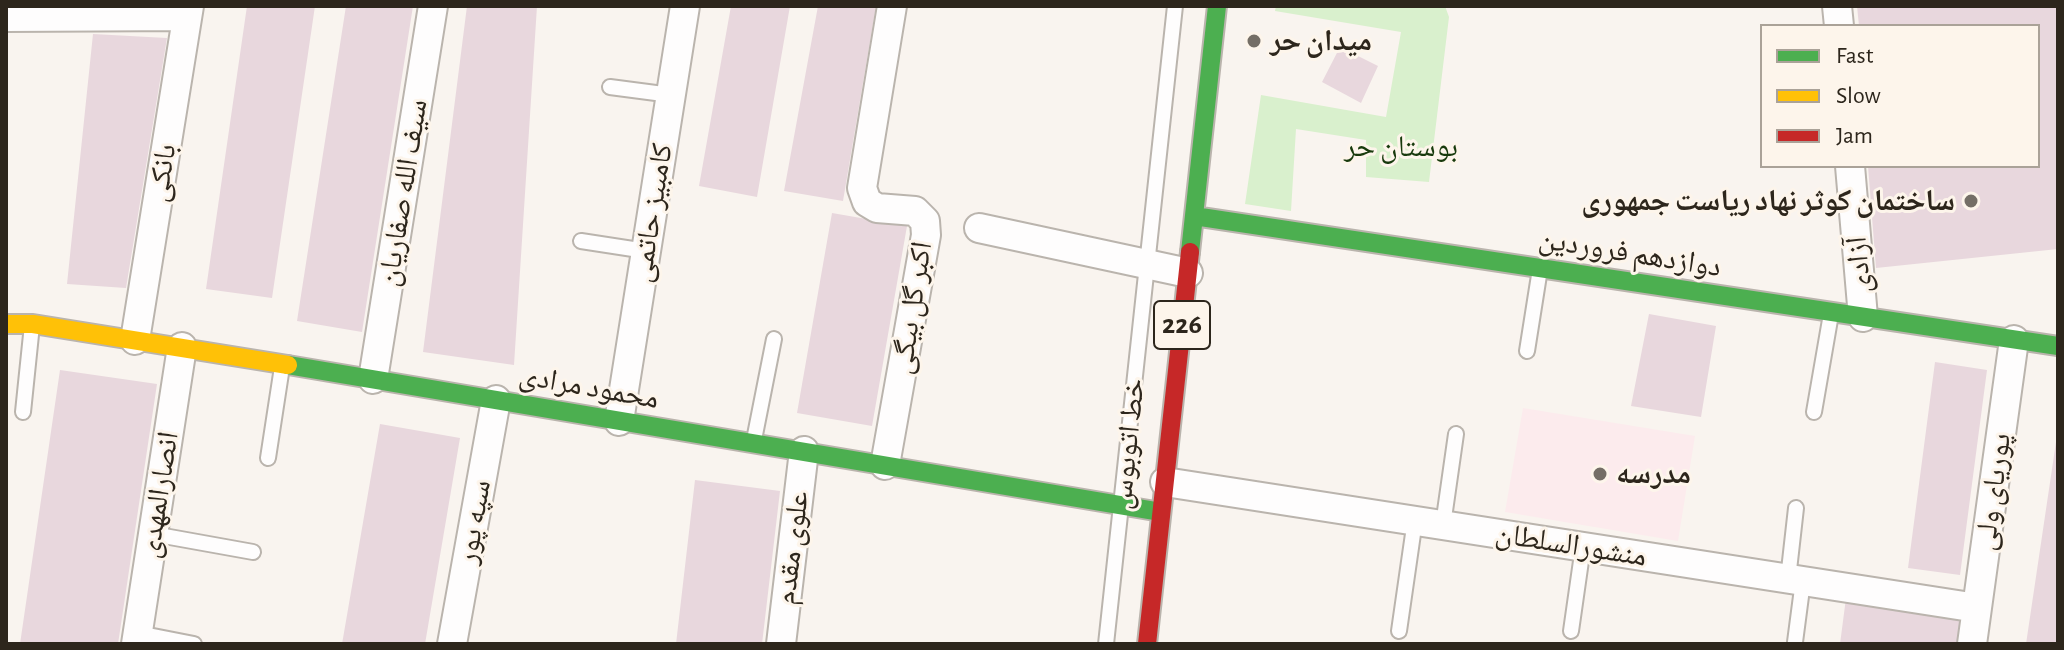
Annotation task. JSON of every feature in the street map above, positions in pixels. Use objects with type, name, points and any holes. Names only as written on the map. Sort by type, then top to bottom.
[{"type":"main road","name":"226","points":[[1147,644],[1217,6]]},
{"type":"main road","name":"دوازدهم فروردین","points":[[1194,216],[2058,346]]},
{"type":"main road","name":"محمود مرادی","points":[[6,324],[33,324],[182,347],[1161,512]]},
{"type":"street","name":"سیف الله صفاریان","points":[[373,379],[433,6]]},
{"type":"street","name":"کامبیز حاتمی","points":[[619,421],[685,6]]},
{"type":"street","name":"اکبر گل بیگی","points":[[885,465],[926,235],[925,221],[915,211],[877,208],[867,202],[862,188],[892,6]]},
{"type":"street","points":[[6,17],[188,11]]},
{"type":"street","name":"بانکی","points":[[135,340],[188,11]]},
{"type":"street","name":"آزادی","points":[[1850,168],[1863,317]]},
{"type":"street","points":[[979,228],[1188,273]]},
{"type":"street","name":"پوریای ولی","points":[[1972,644],[2014,340]]},
{"type":"street","name":"انصارالمهدی","points":[[137,639],[182,347]]},
{"type":"street","name":"سپه پور","points":[[452,644],[496,400]]},
{"type":"street","name":"علوی مقدم","points":[[781,644],[804,451]]},
{"type":"street","name":"منشورالسلطان","points":[[1165,482],[1977,608]]},
{"type":"lane","name":"خط اتوبوس","points":[[1106,644],[1175,6]]},
{"type":"lane","points":[[610,87],[671,95]]},
{"type":"lane","points":[[581,241],[646,251]]},
{"type":"lane","points":[[1527,351],[1540,268]]},
{"type":"lane","points":[[1814,412],[1831,312]]},
{"type":"lane","points":[[23,412],[33,324]]},
{"type":"lane","points":[[753,443],[774,339]]},
{"type":"lane","points":[[268,458],[283,364]]},
{"type":"lane","points":[[1443,525],[1456,434]]},
{"type":"lane","points":[[1795,642],[1796,508]]},
{"type":"lane","points":[[1399,631],[1415,520]]},
{"type":"lane","points":[[153,534],[253,552]]},
{"type":"lane","points":[[1571,631],[1583,547]]},
{"type":"lane","points":[[137,639],[194,644]]},
{"type":"shaded area","name":"مدرسه","points":[[1523,408],[1695,436],[1678,541],[1505,512]]},
{"type":"green space","name":"بوستان حر","points":[[1276,6],[1445,6],[1449,17],[1429,182],[1366,177],[1366,140],[1296,129],[1291,211],[1245,204],[1261,95],[1386,117],[1401,32],[1275,11]]},
{"type":"building","points":[[247,6],[315,6],[272,298],[206,289]]},
{"type":"building","points":[[346,6],[413,6],[362,332],[297,321]]},
{"type":"building","points":[[467,6],[537,6],[514,365],[423,352]]},
{"type":"building","points":[[731,6],[790,6],[757,197],[699,186]]},
{"type":"building","points":[[818,6],[876,6],[843,201],[784,191]]},
{"type":"building","points":[[1857,6],[2057,6],[2058,249],[1876,268],[1868,168],[2040,168],[2040,24],[1859,24]]},
{"type":"building","points":[[93,34],[167,38],[126,288],[67,284]]},
{"type":"building","points":[[1340,47],[1378,66],[1361,103],[1322,82]]},
{"type":"building","points":[[832,213],[907,226],[872,426],[797,413]]},
{"type":"building","points":[[1649,314],[1716,326],[1701,417],[1631,406]]},
{"type":"building","points":[[1935,362],[1987,370],[1960,575],[1908,568]]},
{"type":"building","points":[[60,370],[157,384],[118,644],[20,644]]},
{"type":"building","points":[[380,424],[460,438],[425,644],[342,644]]},
{"type":"building","points":[[2056,442],[2058,644],[2026,644]]},
{"type":"building","points":[[695,480],[780,491],[762,644],[676,644]]},
{"type":"building","points":[[1846,598],[1961,615],[1957,644],[1840,644]]},
{"type":"traffic: fast","points":[[1190,252],[1217,6]]},
{"type":"traffic: fast","points":[[1194,216],[2058,346]]},
{"type":"traffic: fast","points":[[288,365],[1161,512]]},
{"type":"traffic: slow","points":[[6,324],[33,324],[288,365]]},
{"type":"traffic: jam","points":[[1147,644],[1190,252]]},
{"type":"place","name":"میدان حر","points":[[1254,41]]},
{"type":"place","name":"ساختمان کوثر نهاد ریاست جمهوری","points":[[1971,201]]},
{"type":"place","name":"مدرسه","points":[[1600,474]]}]
